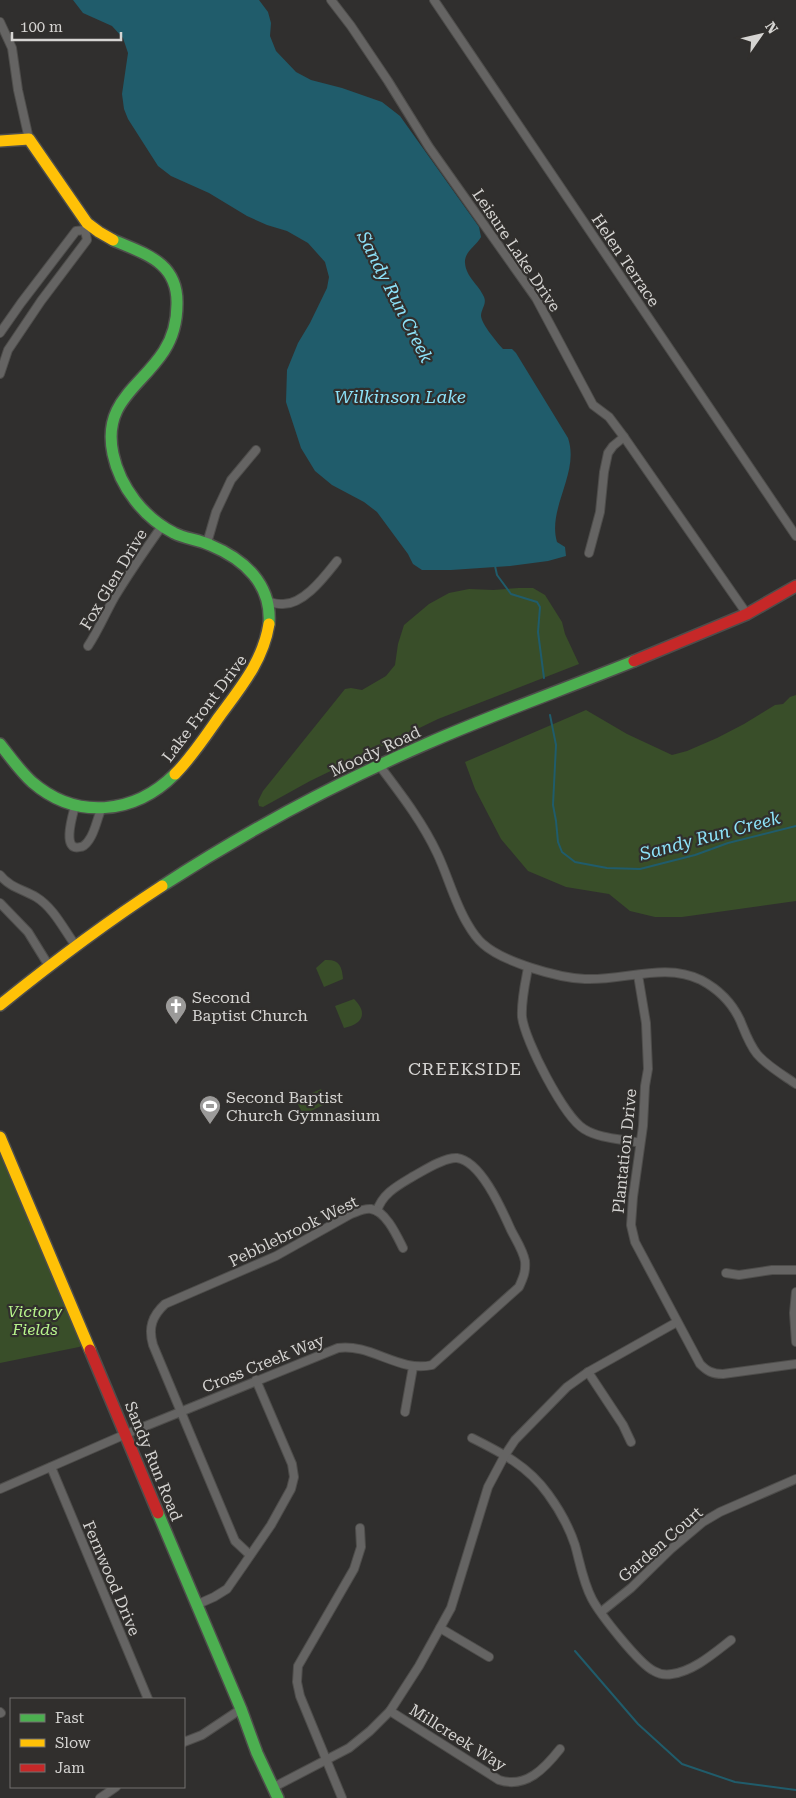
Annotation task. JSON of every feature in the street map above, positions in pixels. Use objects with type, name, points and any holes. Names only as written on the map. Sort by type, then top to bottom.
[{"type":"street","name":"Leisure Lake Drive","points":[[331,0],[351,26],[429,147],[536,298],[593,405],[609,417],[624,437],[747,614]]},
{"type":"street","name":"Helen Terrace","points":[[434,0],[796,536]]},
{"type":"street","points":[[0,22],[12,48],[18,90],[29,139],[0,141]]},
{"type":"street","name":"Lake Front Drive","points":[[0,744],[36,786],[50,796],[75,806],[101,810],[118,807],[135,800],[156,790],[173,776],[195,750],[245,683],[261,658],[270,624],[269,602],[254,575],[241,562],[207,543],[191,540],[162,526],[133,497],[116,466],[109,435],[119,404],[166,350],[174,332],[177,297],[173,278],[160,263],[87,228],[29,139]]},
{"type":"street","points":[[0,333],[21,302],[76,231],[87,228],[87,240],[8,350],[0,374]]},
{"type":"street","points":[[21,302],[34,312]]},
{"type":"street","points":[[589,552],[600,512],[608,453],[624,437]]},
{"type":"street","points":[[207,543],[216,512],[230,480],[256,450]]},
{"type":"street","name":"Fox Glen Drive","points":[[88,646],[114,598],[162,526]]},
{"type":"street","points":[[269,602],[283,605],[306,595],[337,561]]},
{"type":"street","name":"Moody Road","points":[[0,1005],[125,910],[200,860],[274,819],[379,764],[623,667],[747,614],[796,586]]},
{"type":"street","points":[[379,764],[407,802],[437,852],[467,924],[489,949],[528,968],[584,980],[612,979],[662,972],[681,973],[700,979],[713,987],[733,1006],[750,1043],[758,1054],[778,1072],[796,1084]]},
{"type":"street","points":[[75,806],[69,840],[72,846],[76,848],[89,841],[101,810]]},
{"type":"street","points":[[0,875],[4,880],[37,898],[53,912],[76,946]]},
{"type":"street","points":[[0,903],[28,932],[49,966]]},
{"type":"street","points":[[528,968],[522,1016],[525,1032],[566,1111],[575,1122],[588,1132],[640,1143]]},
{"type":"street","name":"Plantation Drive","points":[[638,975],[646,1023],[648,1062],[640,1143],[632,1197],[632,1234],[700,1364],[707,1370],[713,1374],[723,1374],[796,1364]]},
{"type":"street","name":"Sandy Run Road","points":[[0,1137],[241,1709],[257,1753],[276,1793]]},
{"type":"street","name":"Pebblebrook West","points":[[250,1555],[235,1541],[150,1336],[150,1328],[157,1311],[175,1299],[276,1256],[351,1214],[371,1209],[377,1211],[380,1204],[393,1188],[437,1164],[457,1158],[466,1161],[482,1177],[496,1199],[523,1254],[525,1274],[519,1287],[439,1360],[432,1365],[413,1367]]},
{"type":"street","points":[[377,1211],[390,1224],[403,1248]]},
{"type":"street","points":[[726,1273],[739,1275],[772,1270],[796,1270]]},
{"type":"street","points":[[796,1292],[794,1313],[796,1342]]},
{"type":"street","points":[[276,1793],[356,1742],[390,1711],[419,1666],[451,1608],[488,1487],[515,1440],[567,1387],[588,1372],[677,1322]]},
{"type":"street","name":"Cross Creek Way","points":[[0,1489],[126,1434],[328,1351],[347,1346],[413,1367]]},
{"type":"street","points":[[405,1412],[413,1367]]},
{"type":"street","points":[[588,1372],[623,1425],[631,1442]]},
{"type":"street","points":[[196,1605],[227,1589],[271,1525],[291,1489],[294,1477],[292,1464],[256,1380]]},
{"type":"street","points":[[472,1438],[505,1455],[533,1475],[549,1495],[574,1543],[585,1584],[592,1599],[642,1663],[658,1673],[667,1675],[686,1671],[731,1640]]},
{"type":"street","name":"Fernwood Drive","points":[[51,1466],[148,1698]]},
{"type":"street","name":"Garden Court","points":[[601,1612],[631,1588],[671,1549],[703,1522],[720,1512],[796,1479]]},
{"type":"street","points":[[342,1798],[300,1696],[297,1682],[298,1666],[354,1569],[361,1547],[360,1528]]},
{"type":"street","points":[[440,1628],[489,1657]]},
{"type":"street","points":[[185,1742],[202,1735],[241,1709]]},
{"type":"street","name":"Millcreek Way","points":[[390,1711],[505,1782],[519,1782],[528,1778],[549,1763],[560,1749]]},
{"type":"street","points":[[100,1798],[115,1788]]},
{"type":"green space","points":[[533,588],[545,595],[562,622],[565,634],[579,664],[438,719],[310,781],[263,807],[259,806],[258,801],[263,791],[345,689],[362,690],[386,676],[395,665],[398,644],[404,625],[429,604],[449,593],[469,589]]},
{"type":"green space","points":[[796,695],[796,901],[682,917],[655,917],[630,911],[609,894],[566,887],[528,871],[501,839],[475,789],[465,762],[586,710],[627,734],[672,755],[687,751],[717,738],[775,705],[783,704],[790,697]]},
{"type":"green space","points":[[325,960],[334,961],[339,964],[343,979],[324,987],[316,968]]},
{"type":"green space","points":[[354,999],[361,1009],[361,1017],[356,1024],[344,1028],[335,1006]]},
{"type":"green space","points":[[321,1089],[327,1103],[303,1115],[296,1100]]},
{"type":"green space","name":"Victory Fields","points":[[0,1148],[83,1345],[0,1363]]},
{"type":"water","name":"Wilkinson Lake","points":[[73,0],[259,0],[268,12],[271,23],[270,36],[276,51],[296,72],[311,80],[342,88],[382,102],[400,116],[479,227],[481,237],[468,252],[465,263],[470,277],[484,297],[485,302],[481,316],[484,324],[503,349],[512,349],[516,353],[568,438],[571,451],[570,464],[556,516],[555,529],[557,542],[565,547],[566,556],[548,561],[510,566],[422,570],[413,564],[408,554],[377,512],[364,502],[332,485],[315,471],[301,448],[286,402],[287,370],[298,343],[327,288],[329,277],[325,262],[308,243],[287,231],[247,216],[209,193],[171,176],[158,166],[128,119],[124,109],[122,94],[128,53],[123,38],[112,26],[83,13]]},
{"type":"waterway","name":"Sandy Run Creek","points":[[495,566],[497,575],[511,594],[537,602],[540,607],[538,632],[544,678]]},
{"type":"waterway","name":"Sandy Run Creek","points":[[550,715],[556,745],[553,805],[558,842],[562,852],[575,862],[607,868],[640,869],[695,855],[728,843],[796,826]]},
{"type":"waterway","points":[[575,1651],[638,1724],[682,1764],[735,1782],[796,1790]]},
{"type":"traffic: fast","points":[[113,240],[148,255],[166,269],[172,278],[176,290],[177,304],[174,328],[167,346],[125,397],[113,421],[111,436],[116,466],[127,490],[143,510],[163,527],[178,535],[205,543],[222,551],[234,558],[253,575],[261,585],[266,597],[269,610],[269,624]]},
{"type":"traffic: fast","points":[[162,886],[258,828],[358,775],[452,733],[634,661]]},
{"type":"traffic: fast","points":[[0,744],[19,769],[32,782],[49,794],[67,803],[86,807],[105,808],[123,805],[142,798],[159,788],[175,774]]},
{"type":"traffic: fast","points":[[158,1513],[241,1709],[257,1753],[278,1798]]},
{"type":"traffic: slow","points":[[0,141],[29,139],[87,223],[113,240]]},
{"type":"traffic: slow","points":[[175,774],[198,747],[250,673],[262,650],[269,624]]},
{"type":"traffic: slow","points":[[0,1005],[79,944],[162,886]]},
{"type":"traffic: slow","points":[[0,1137],[90,1350]]},
{"type":"traffic: jam","points":[[634,661],[747,614],[796,586]]},
{"type":"traffic: jam","points":[[90,1350],[158,1513]]},
{"type":"place","name":"Second Baptist Church","points":[[176,1025]]},
{"type":"place","name":"Second Baptist Church Gymnasium","points":[[210,1125]]},
{"type":"district","name":"CREEKSIDE","points":[[465,1069]]}]
